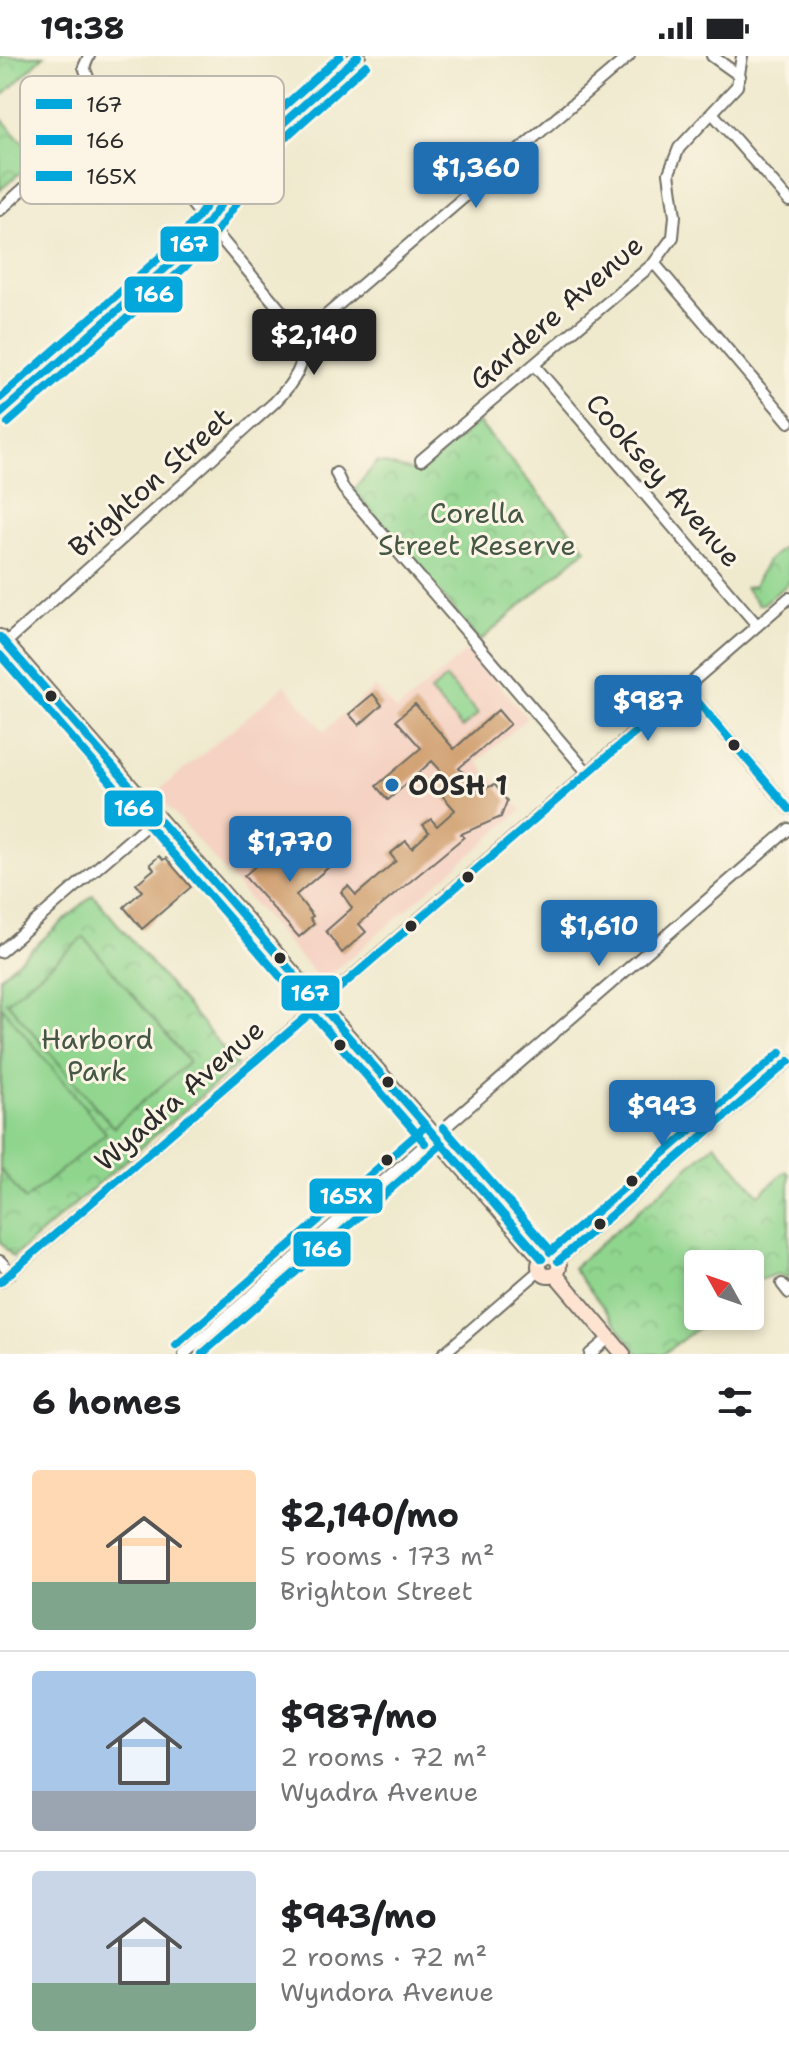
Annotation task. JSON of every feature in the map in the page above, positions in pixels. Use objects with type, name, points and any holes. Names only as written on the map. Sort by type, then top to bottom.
[{"type":"main road","points":[[284,123],[358,56]]},
{"type":"main road","points":[[0,414],[176,259],[221,204]]},
{"type":"main road","points":[[2,642],[623,1354]]},
{"type":"street","points":[[190,204],[302,336],[629,56]]},
{"type":"street","points":[[712,56],[740,76]]},
{"type":"street","name":"Gardere Avenue","points":[[421,460],[654,263],[673,237],[675,216],[669,173],[679,148],[714,115],[737,86],[742,56]]},
{"type":"street","points":[[714,115],[789,201]]},
{"type":"street","points":[[0,210],[20,192]]},
{"type":"street","points":[[654,263],[789,422]]},
{"type":"street","name":"Brighton Street","points":[[2,642],[293,384],[304,359],[302,336]]},
{"type":"street","name":"Cooksey Avenue","points":[[534,365],[757,625]]},
{"type":"street","points":[[336,473],[343,488],[587,772]]},
{"type":"street","name":"Wyadra Avenue","points":[[0,1282],[789,598]]},
{"type":"street","points":[[686,688],[789,809]]},
{"type":"street","points":[[0,952],[156,817]]},
{"type":"street","points":[[184,1354],[789,829]]},
{"type":"street","points":[[443,1354],[789,1061]]},
{"type":"street","points":[[0,1261],[11,1273]]},
{"type":"street","points":[[590,1354],[609,1338]]},
{"type":"shaded area","points":[[469,649],[527,718],[477,762],[522,810],[322,982],[156,793],[285,685],[324,731],[375,687],[396,711]]},
{"type":"green space","points":[[0,56],[44,56],[20,76],[0,98]]},
{"type":"green space","points":[[0,117],[20,139],[20,173],[0,190]]},
{"type":"green space","name":"Corella Street Reserve","points":[[478,422],[586,549],[480,641],[354,490],[377,462],[420,473]]},
{"type":"green space","points":[[789,542],[789,583],[763,604],[758,604],[745,588],[754,586],[766,562]]},
{"type":"green space","points":[[446,678],[478,714],[462,728],[430,692]]},
{"type":"green space","name":"Harbord Park","points":[[93,895],[237,1065],[13,1257],[0,1242],[0,977]]},
{"type":"green space","points":[[84,937],[189,1062],[113,1127],[7,1002]]},
{"type":"green space","points":[[2,1007],[106,1133],[25,1200],[0,1169]]},
{"type":"green space","points":[[715,1144],[759,1195],[786,1171],[789,1174],[789,1278],[777,1274],[764,1278],[764,1250],[684,1250],[684,1330],[695,1330],[663,1354],[639,1354],[573,1268]]},
{"type":"building","points":[[373,694],[382,705],[359,725],[349,714]]},
{"type":"building","points":[[415,704],[454,749],[498,710],[510,724],[459,768],[478,790],[495,785],[507,801],[501,817],[461,834],[464,837],[359,924],[366,932],[342,953],[326,931],[352,908],[341,892],[348,886],[356,895],[396,861],[390,854],[406,841],[412,848],[429,832],[423,825],[431,819],[437,826],[455,810],[440,793],[452,783],[432,761],[388,800],[376,786],[421,748],[396,720]]},
{"type":"building","points":[[321,840],[337,860],[296,895],[313,916],[310,918],[314,924],[299,937],[244,876],[274,850],[288,868]]},
{"type":"building","points":[[159,856],[163,860],[166,858],[191,887],[142,929],[124,907],[142,891],[136,884],[154,869],[150,864]]},
{"type":"transit line","name":"165X","points":[[284,106],[340,56]]},
{"type":"transit line","name":"167","points":[[284,123],[358,56]]},
{"type":"transit line","name":"166","points":[[284,139],[366,65]]},
{"type":"transit line","name":"165X","points":[[0,398],[168,250],[207,204]]},
{"type":"transit line","name":"167","points":[[0,414],[176,259],[221,204]]},
{"type":"transit line","name":"166","points":[[8,423],[185,267],[236,204]]},
{"type":"transit line","name":"167","points":[[0,637],[542,1259]]},
{"type":"transit line","name":"166","points":[[0,655],[425,1143]]},
{"type":"transit line","name":"167","points":[[686,688],[789,809]]},
{"type":"transit line","name":"167","points":[[0,1282],[686,688]]},
{"type":"transit line","name":"165X","points":[[550,1252],[781,1052]]},
{"type":"transit line","name":"167","points":[[558,1261],[789,1061]]},
{"type":"transit line","name":"165X","points":[[176,1345],[426,1126]]},
{"type":"transit line","name":"165X","points":[[443,1127],[551,1251]]},
{"type":"transit line","name":"166","points":[[202,1354],[442,1144]]},
{"type":"place","name":"OOSH 1","points":[[392,785]]}]
